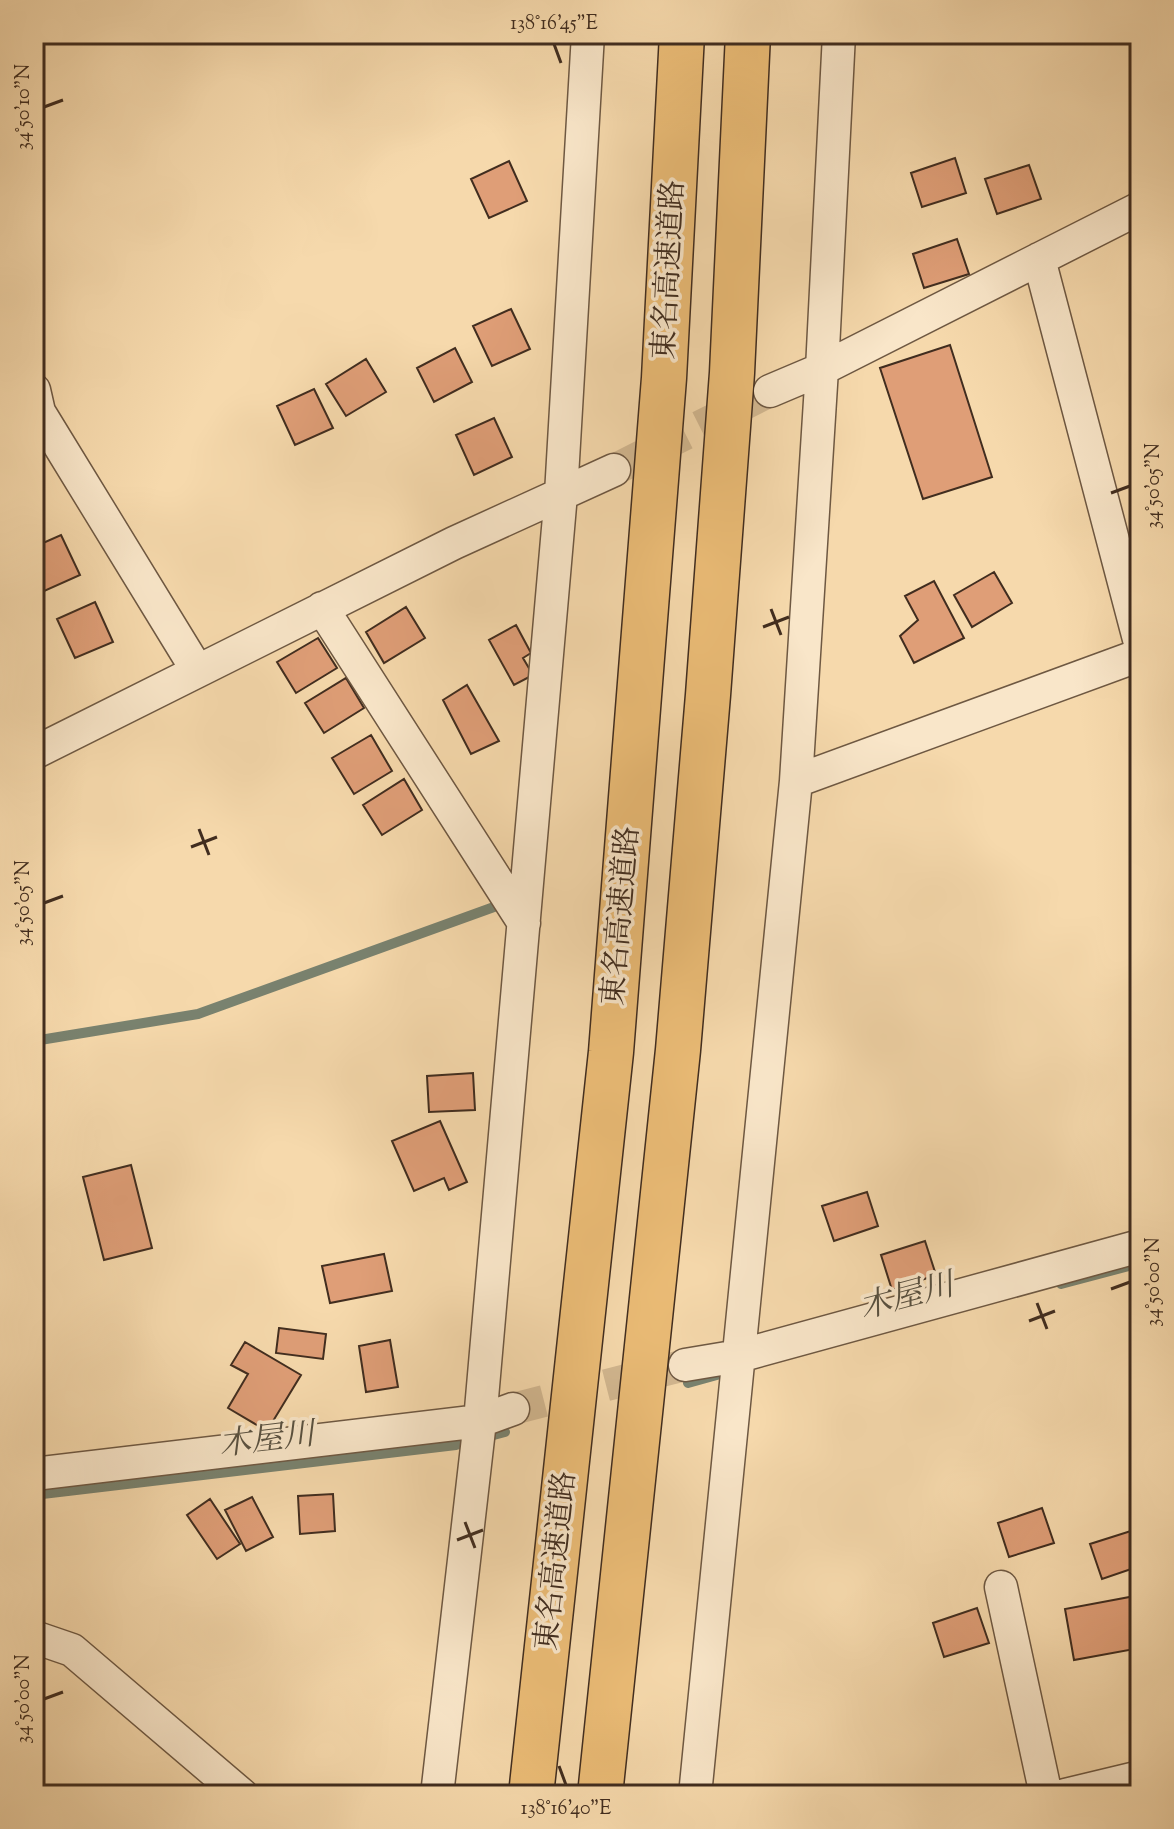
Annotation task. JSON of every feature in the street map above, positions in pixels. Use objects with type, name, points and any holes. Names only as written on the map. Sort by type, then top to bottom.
[{"type":"highway","name":"東名高速道路","points":[[531,1795],[611,1052],[664,378],[682,34]]},
{"type":"highway","points":[[600,1795],[678,1050],[707,710],[732,373],[748,34]]},
{"type":"street","points":[[437,1795],[479,1434],[561,494],[588,34]]},
{"type":"street","points":[[695,1795],[796,781],[839,34]]},
{"type":"street","points":[[770,391],[822,369],[1140,208]]},
{"type":"street","points":[[1039,259],[1140,643]]},
{"type":"street","points":[[34,390],[39,412],[197,670]]},
{"type":"street","points":[[34,753],[454,543],[614,470]]},
{"type":"street","points":[[322,608],[524,923]]},
{"type":"street","points":[[796,781],[1140,655]]},
{"type":"street","points":[[685,1365],[739,1357],[1140,1246]]},
{"type":"street","points":[[34,1474],[479,1434],[513,1409]]},
{"type":"street","points":[[1001,1587],[1046,1795]]},
{"type":"street","points":[[34,1637],[72,1650],[242,1795]]},
{"type":"street","points":[[1065,1795],[1140,1777]]},
{"type":"building","points":[[955,158],[966,193],[922,207],[911,173]]},
{"type":"building","points":[[509,161],[527,201],[489,218],[471,179]]},
{"type":"building","points":[[1029,165],[1041,199],[997,214],[985,179]]},
{"type":"building","points":[[957,239],[969,274],[924,288],[913,254]]},
{"type":"building","points":[[511,309],[530,349],[492,366],[473,326]]},
{"type":"building","points":[[950,345],[992,477],[923,499],[880,368]]},
{"type":"building","points":[[455,348],[472,382],[434,402],[417,368]]},
{"type":"building","points":[[366,359],[386,392],[346,416],[326,384]]},
{"type":"building","points":[[314,389],[333,428],[295,445],[277,406]]},
{"type":"building","points":[[494,418],[512,457],[474,475],[456,435]]},
{"type":"building","points":[[61,535],[80,575],[42,592],[34,575],[34,547]]},
{"type":"building","points":[[994,572],[1012,603],[972,627],[954,595]]},
{"type":"building","points":[[934,581],[964,638],[914,663],[900,636],[918,620],[905,596]]},
{"type":"building","points":[[95,602],[113,642],[75,658],[57,619]]},
{"type":"building","points":[[406,607],[425,638],[384,663],[366,632]]},
{"type":"building","points":[[516,625],[531,653],[523,658],[533,675],[514,685],[489,640]]},
{"type":"building","points":[[318,638],[337,668],[296,693],[277,662]]},
{"type":"building","points":[[346,678],[364,708],[324,733],[305,703]]},
{"type":"building","points":[[467,685],[499,741],[471,754],[443,700]]},
{"type":"building","points":[[371,735],[392,771],[354,794],[332,758]]},
{"type":"building","points":[[404,779],[422,810],[382,835],[363,805]]},
{"type":"building","points":[[473,1073],[475,1110],[429,1112],[427,1076]]},
{"type":"building","points":[[440,1121],[467,1182],[449,1190],[444,1178],[414,1191],[392,1141]]},
{"type":"building","points":[[131,1165],[152,1248],[104,1260],[83,1177]]},
{"type":"building","points":[[867,1192],[878,1226],[834,1241],[822,1206]]},
{"type":"building","points":[[925,1241],[936,1275],[892,1290],[881,1255]]},
{"type":"building","points":[[384,1254],[392,1291],[330,1303],[322,1266]]},
{"type":"building","points":[[279,1328],[326,1334],[323,1359],[276,1353]]},
{"type":"building","points":[[390,1340],[398,1387],[366,1392],[359,1346]]},
{"type":"building","points":[[245,1342],[301,1375],[267,1431],[228,1408],[248,1374],[231,1365]]},
{"type":"building","points":[[333,1494],[335,1531],[300,1534],[298,1496]]},
{"type":"building","points":[[252,1497],[273,1537],[246,1551],[225,1510]]},
{"type":"building","points":[[210,1499],[240,1544],[217,1559],[187,1515]]},
{"type":"building","points":[[1042,1508],[1054,1543],[1009,1557],[998,1523]]},
{"type":"building","points":[[1134,1530],[1140,1547],[1140,1566],[1102,1579],[1090,1544]]},
{"type":"building","points":[[1135,1596],[1140,1648],[1074,1660],[1065,1609]]},
{"type":"building","points":[[977,1608],[989,1643],[944,1657],[933,1623]]},
{"type":"waterway","points":[[34,1041],[198,1014],[505,903]]},
{"type":"waterway","name":"木屋川","points":[[1061,1284],[1140,1263]]},
{"type":"waterway","name":"木屋川","points":[[688,1383],[724,1373]]},
{"type":"waterway","name":"木屋川","points":[[34,1495],[456,1445],[505,1432]]},
{"type":"tunnel","points":[[614,470],[770,391]]},
{"type":"tunnel","points":[[513,1409],[685,1365]]}]
